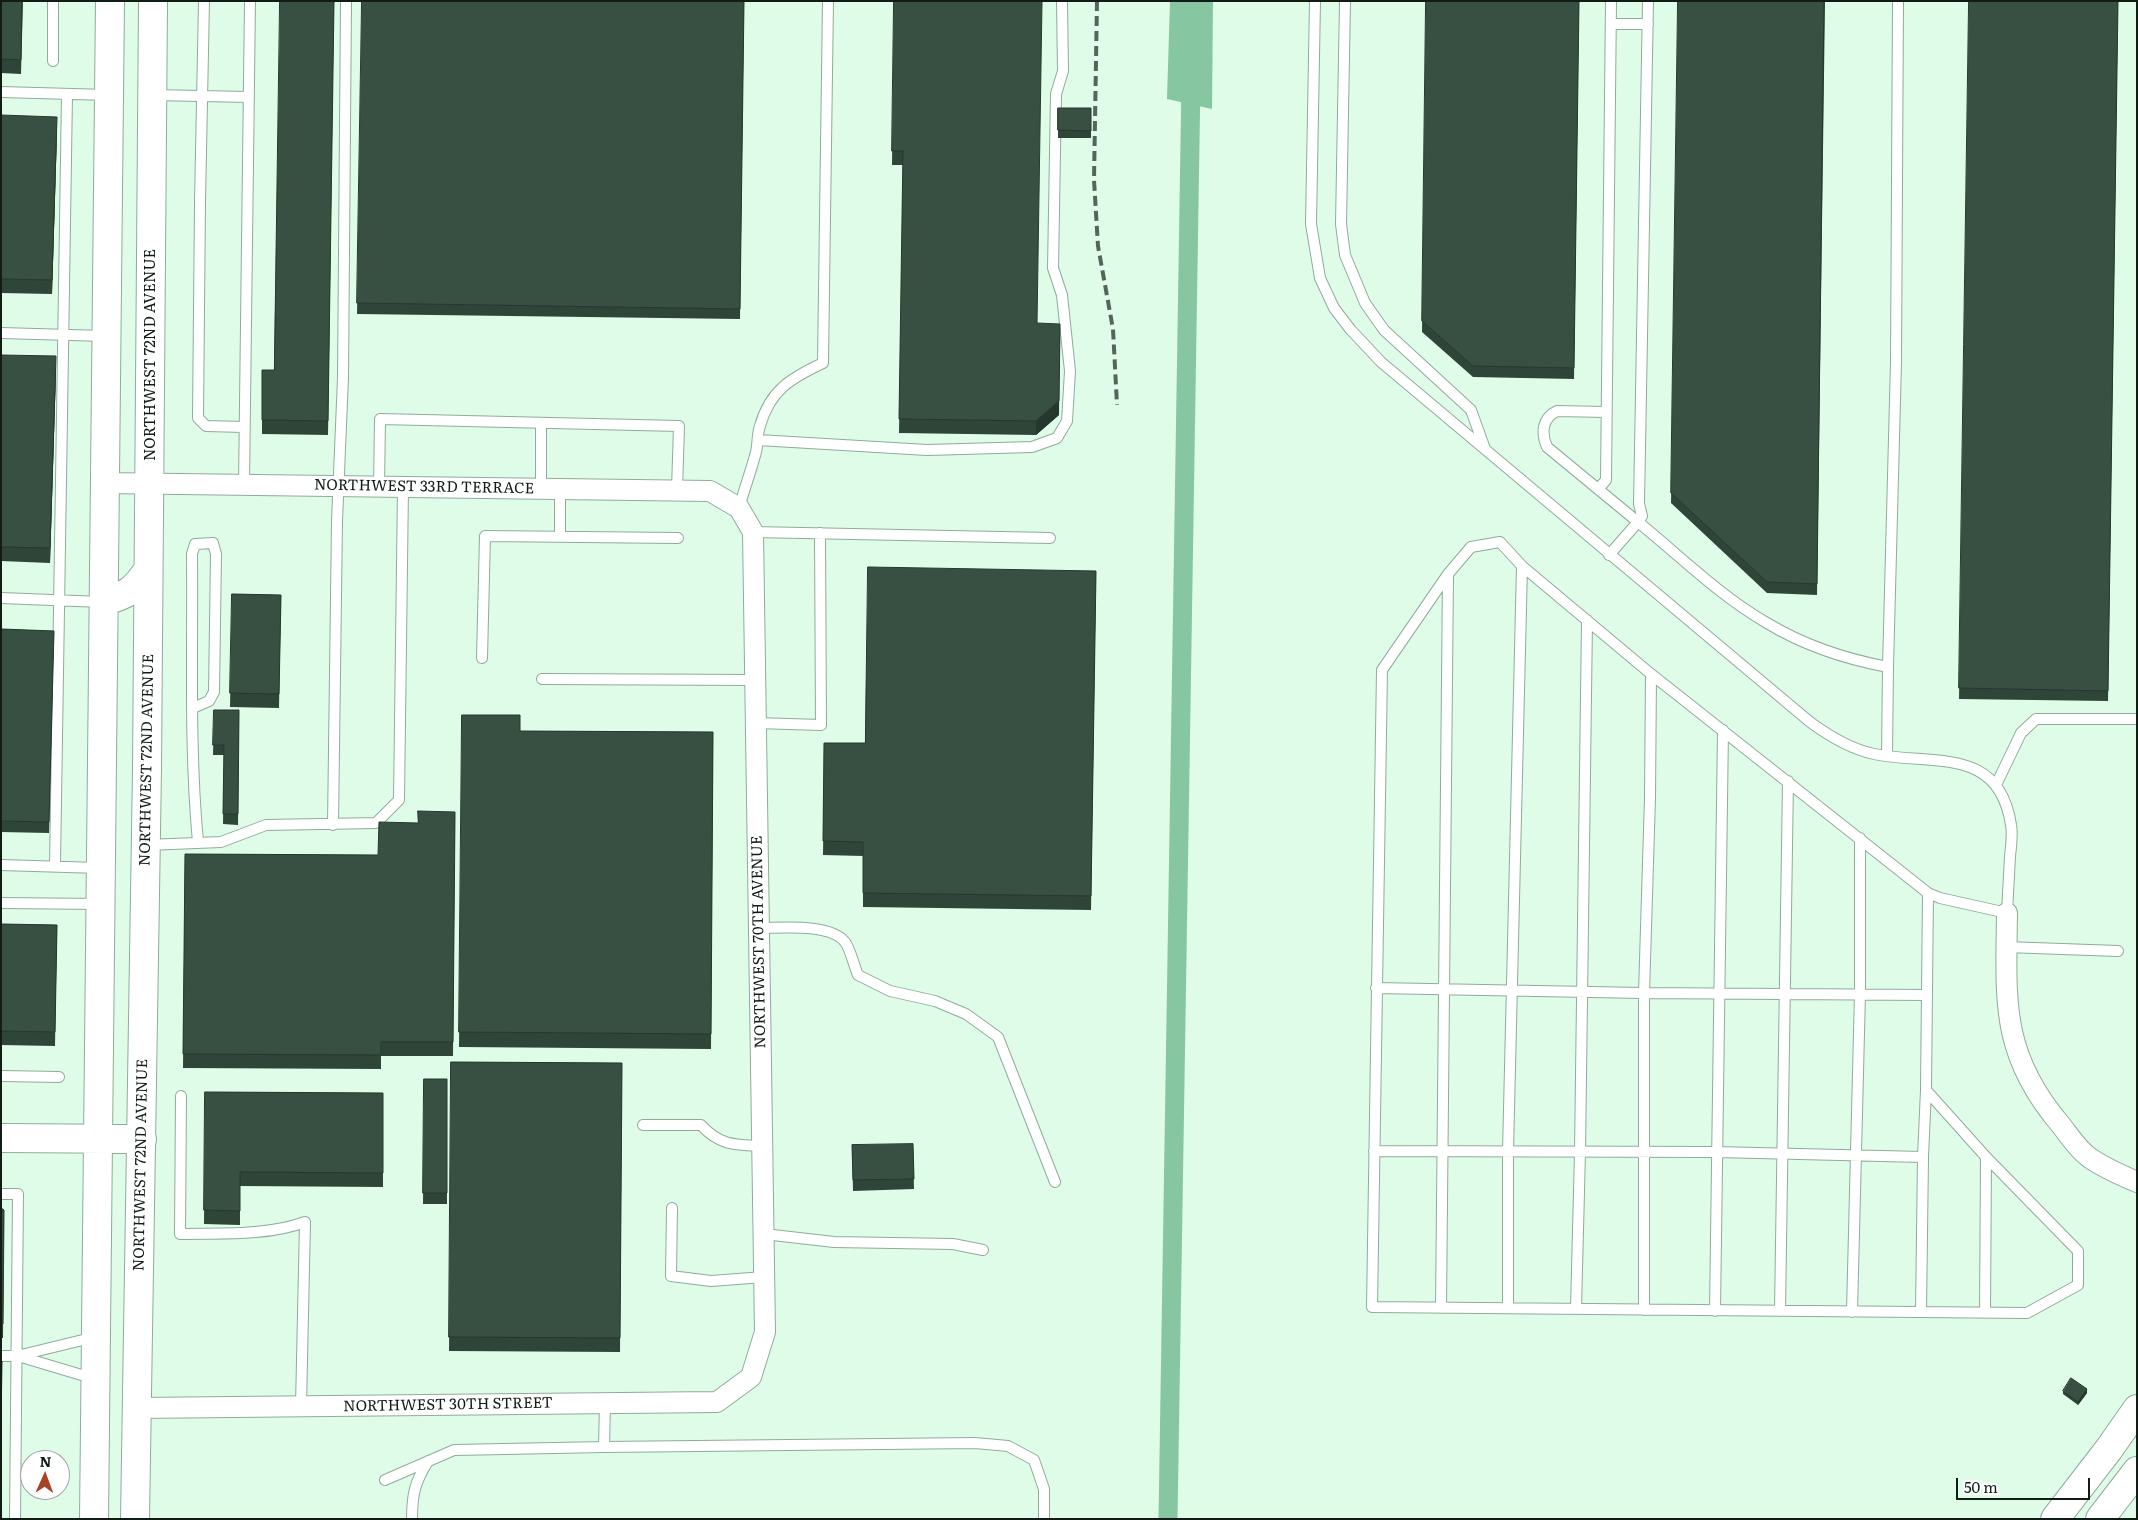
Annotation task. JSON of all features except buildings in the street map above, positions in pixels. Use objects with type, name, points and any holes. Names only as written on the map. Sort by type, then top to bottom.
[{"type":"main road","points":[[94,1519],[110,1]]},
{"type":"main road","name":"NORTHWEST 72ND AVENUE","points":[[136,1519],[136,1408],[146,845],[153,1]]},
{"type":"main road","points":[[110,95],[152,95]]},
{"type":"main road","points":[[103,602],[123,596],[136,588],[148,570]]},
{"type":"main road","points":[[1,1138],[142,1139]]},
{"type":"main road","points":[[2055,1519],[2137,1409]]},
{"type":"main road","points":[[2100,1519],[2137,1471]]},
{"type":"street","name":"NORTHWEST 33RD TERRACE","points":[[104,483],[710,491],[739,508]]},
{"type":"street","name":"NORTHWEST 70TH AVENUE","points":[[739,508],[753,532],[763,1146],[765,1332],[751,1377]]},
{"type":"street","points":[[2007,913],[2007,999],[2010,1028],[2018,1056],[2032,1087],[2041,1102],[2088,1157],[2111,1171],[2137,1182]]},
{"type":"street","name":"NORTHWEST 30TH STREET","points":[[136,1408],[717,1402],[751,1377]]},
{"type":"lane","points":[[53,62],[54,1]]},
{"type":"lane","points":[[204,1],[198,418],[206,426],[244,427]]},
{"type":"lane","points":[[244,485],[250,1]]},
{"type":"lane","points":[[333,825],[337,521],[340,486],[343,378],[346,1]]},
{"type":"lane","points":[[739,508],[756,451],[759,427],[767,407],[776,392],[797,375],[823,363],[828,1]]},
{"type":"lane","points":[[758,440],[927,450],[1032,447],[1057,438],[1067,421],[1070,371],[1062,295],[1053,268],[1056,94],[1062,71],[1062,1]]},
{"type":"lane","points":[[1315,1],[1311,224],[1320,278],[1334,308],[1350,329],[1375,356],[1485,450],[1609,555],[1822,730],[1855,748],[1887,756],[1949,761],[1980,773],[1996,785],[2006,802],[2012,828],[2007,913],[1940,898],[1928,892],[1651,674],[1522,566],[1500,542],[1470,548],[1448,574],[1382,670],[1372,1307],[2027,1313],[2078,1285],[2078,1251],[1986,1158],[1926,1090]]},
{"type":"lane","points":[[1345,1],[1341,224],[1345,255],[1358,288],[1384,330],[1471,410],[1485,450]]},
{"type":"lane","points":[[1599,488],[1606,480],[1611,1]]},
{"type":"lane","points":[[1609,555],[1642,516],[1639,504],[1648,1]]},
{"type":"lane","points":[[1887,756],[1896,362],[1898,1]]},
{"type":"lane","points":[[1611,24],[1648,24]]},
{"type":"lane","points":[[1,92],[110,95]]},
{"type":"lane","points":[[55,866],[67,94]]},
{"type":"lane","points":[[152,95],[248,97]]},
{"type":"lane","points":[[1,333],[106,336]]},
{"type":"lane","points":[[1606,412],[1557,411],[1550,414],[1545,420],[1544,427],[1547,447],[1727,595],[1767,624],[1824,651],[1888,667]]},
{"type":"lane","points":[[379,486],[380,419],[680,426],[677,490]]},
{"type":"lane","points":[[541,423],[550,488],[560,537]]},
{"type":"lane","points":[[146,845],[222,842],[266,825],[376,824],[399,800],[402,487]]},
{"type":"lane","points":[[753,532],[1050,538]]},
{"type":"lane","points":[[756,723],[821,725],[820,533]]},
{"type":"lane","points":[[482,658],[485,536],[678,538]]},
{"type":"lane","points":[[193,708],[209,701],[214,692],[216,554],[213,543],[195,544],[192,554],[193,708],[194,799],[198,842]]},
{"type":"lane","points":[[1508,1308],[1508,1151],[1522,566]]},
{"type":"lane","points":[[1441,1308],[1448,574]]},
{"type":"lane","points":[[1,598],[103,602]]},
{"type":"lane","points":[[1576,1309],[1587,620]]},
{"type":"lane","points":[[1644,1310],[1644,993],[1650,798],[1651,674]]},
{"type":"lane","points":[[542,679],[755,680]]},
{"type":"lane","points":[[1996,785],[2021,733],[2036,719],[2137,719]]},
{"type":"lane","points":[[1715,1311],[1723,730]]},
{"type":"lane","points":[[1780,1311],[1788,781]]},
{"type":"lane","points":[[1852,1312],[1860,993],[1860,838]]},
{"type":"lane","points":[[1,865],[100,868]]},
{"type":"lane","points":[[1921,1312],[1922,1157],[1926,1090],[1928,892]]},
{"type":"lane","points":[[1,903],[100,904]]},
{"type":"lane","points":[[759,928],[799,927],[833,933],[846,943],[858,975],[890,991],[935,1001],[966,1014],[998,1037],[1055,1182]]},
{"type":"lane","points":[[2006,948],[2118,951]]},
{"type":"lane","points":[[1376,988],[1512,989],[1644,993],[1860,993],[1927,995]]},
{"type":"lane","points":[[1,1076],[59,1076]]},
{"type":"lane","points":[[181,1096],[180,1234],[290,1228],[305,1222],[301,1406]]},
{"type":"lane","points":[[644,1125],[701,1125],[711,1136],[732,1145],[763,1146]]},
{"type":"lane","points":[[1374,1151],[1716,1152],[1922,1157]]},
{"type":"lane","points":[[1985,1313],[1986,1158]]},
{"type":"lane","points":[[1,1194],[18,1194],[15,1519]]},
{"type":"lane","points":[[672,1208],[671,1276],[711,1281],[764,1277]]},
{"type":"lane","points":[[764,1234],[815,1240],[953,1244],[983,1250]]},
{"type":"lane","points":[[1,1356],[17,1356],[96,1336]]},
{"type":"lane","points":[[17,1356],[96,1379]]},
{"type":"lane","points":[[604,1448],[605,1403]]},
{"type":"lane","points":[[384,1480],[454,1450],[965,1443],[1008,1446],[1034,1460],[1044,1489],[1044,1519]]},
{"type":"lane","points":[[412,1519],[412,1500],[416,1480],[428,1462]]},
{"type":"shaded area","points":[[1170,1],[1213,1],[1212,109],[1167,99]]},
{"type":"waterway","points":[[1168,1519],[1191,80]]},
{"type":"railway","points":[[1097,1],[1094,180],[1098,246],[1113,329],[1117,405]]}]
